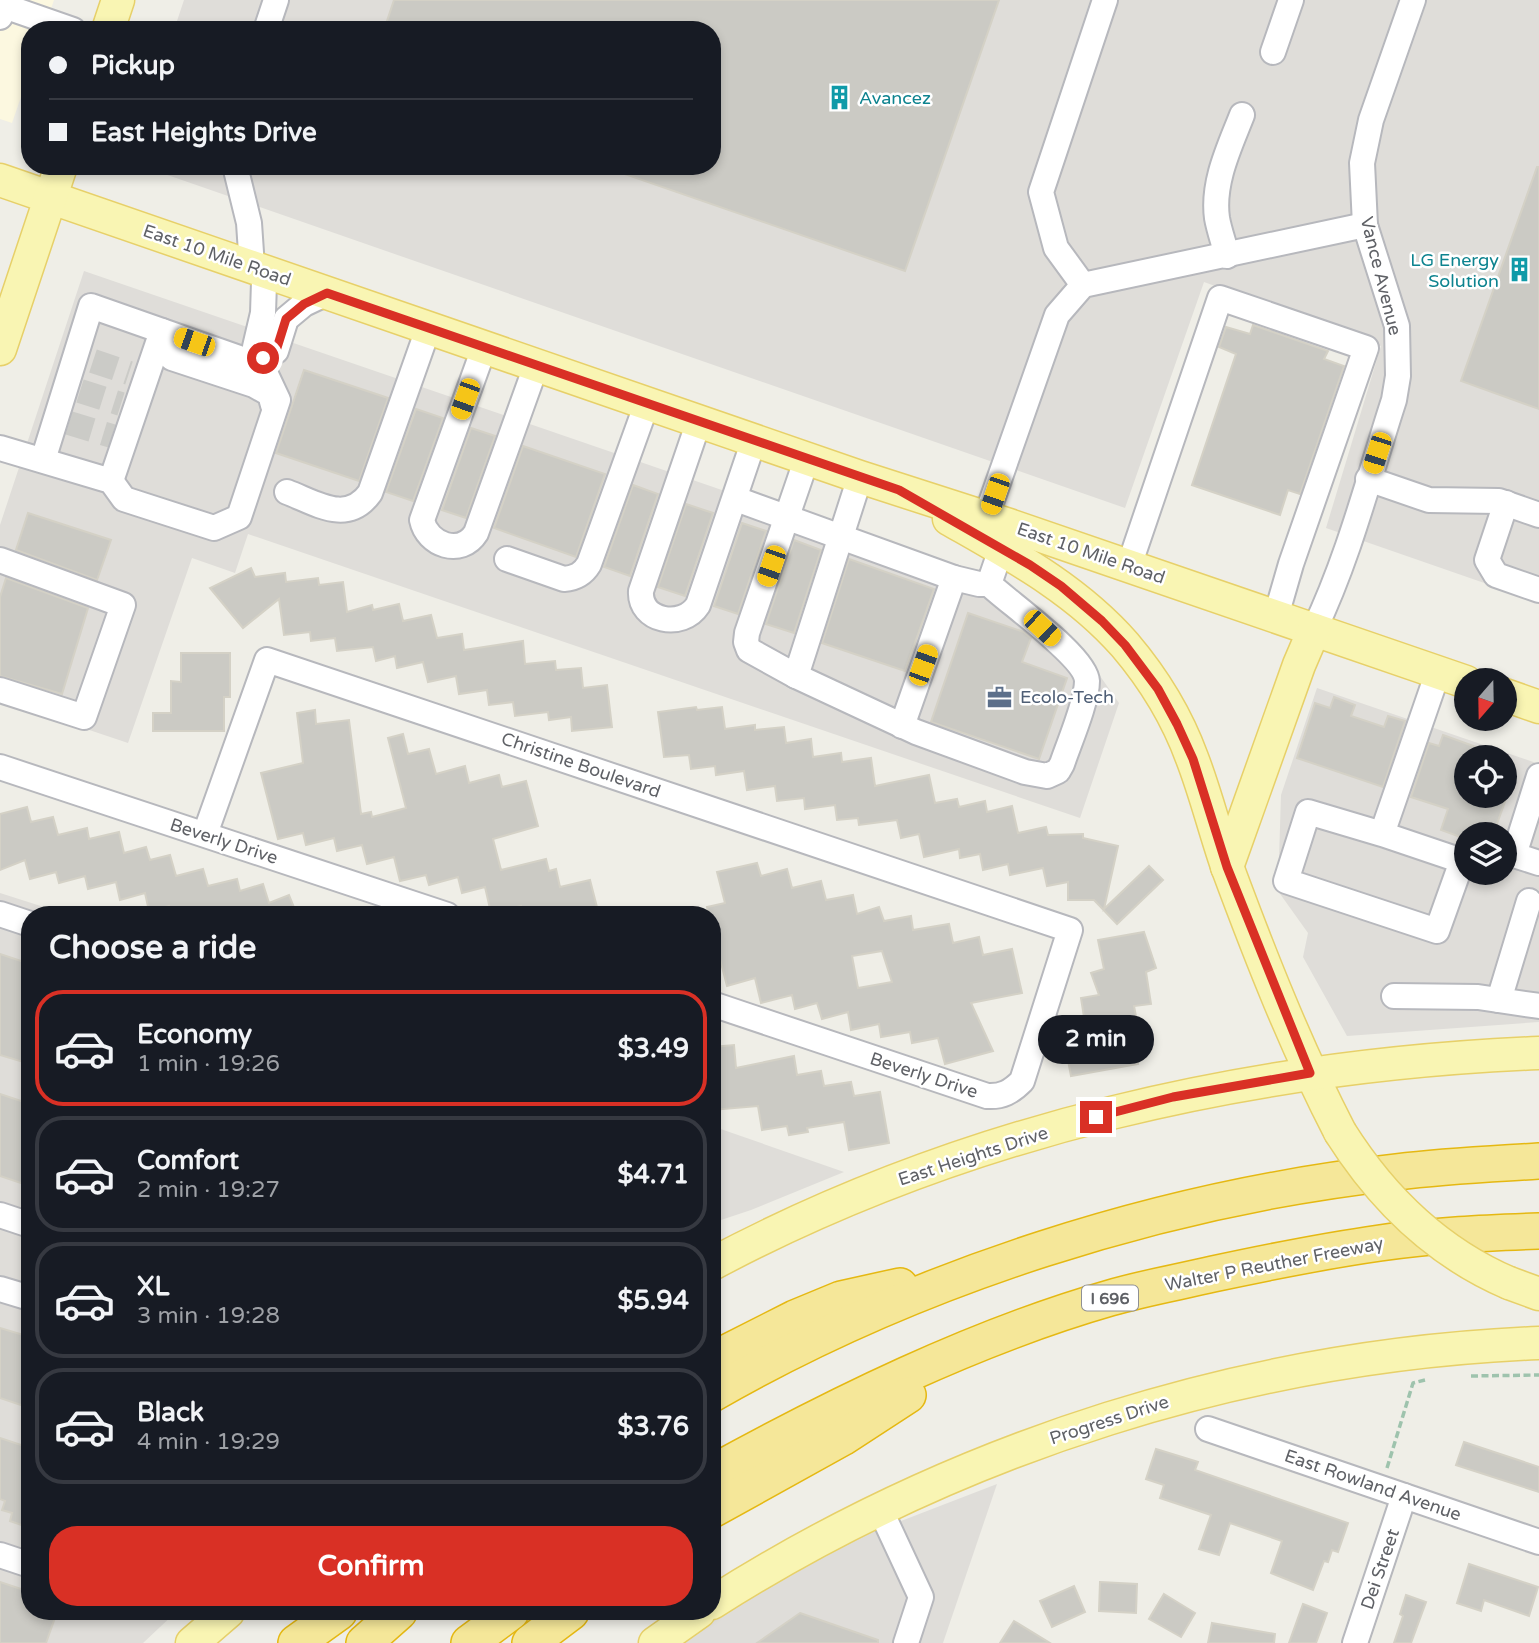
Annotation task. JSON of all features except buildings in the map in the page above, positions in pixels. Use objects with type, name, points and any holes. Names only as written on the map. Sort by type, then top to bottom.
[{"type":"highway","points":[[721,1389],[830,1333],[921,1293],[999,1265],[1133,1223],[1273,1191],[1397,1172],[1539,1161]]},
{"type":"highway","name":"Walter P Reuther Freeway","points":[[721,1468],[789,1431],[952,1356],[1043,1320],[1111,1298],[1261,1264],[1381,1242],[1539,1231]]},
{"type":"highway","points":[[721,1355],[795,1318],[841,1299],[999,1265]]},
{"type":"highway","points":[[721,1505],[842,1438],[911,1393],[952,1356]]},
{"type":"highway","points":[[296,1643],[328,1620]]},
{"type":"highway","points":[[364,1643],[390,1620]]},
{"type":"highway","points":[[469,1643],[500,1620]]},
{"type":"highway","points":[[530,1643],[560,1620]]},
{"type":"main road","points":[[111,21],[118,0]]},
{"type":"main road","points":[[1,344],[58,175]]},
{"type":"main road","name":"East 10 Mile Road","points":[[0,180],[899,490],[999,530],[1129,566],[1452,676]]},
{"type":"main road","points":[[999,530],[1120,640],[1168,706],[1193,759],[1227,867],[1310,1073],[1340,1132],[1375,1182],[1420,1228],[1474,1266],[1539,1294]]},
{"type":"main road","points":[[1227,867],[1314,629]]},
{"type":"main road","points":[[1517,699],[1539,707]]},
{"type":"main road","name":"East Heights Drive","points":[[721,1260],[825,1210],[961,1156],[1173,1097],[1310,1073],[1443,1059],[1539,1053]]},
{"type":"main road","name":"Progress Drive","points":[[721,1598],[798,1551],[939,1481],[1103,1419],[1231,1384],[1380,1357],[1480,1345],[1539,1343]]},
{"type":"main road","points":[[192,1643],[219,1620]]},
{"type":"main road","points":[[655,1643],[688,1620]]},
{"type":"street","points":[[269,21],[276,0]]},
{"type":"street","points":[[1083,285],[1056,248],[1041,192],[1105,0]]},
{"type":"street","points":[[1273,52],[1291,0]]},
{"type":"street","name":"Vance Avenue","points":[[1314,629],[1335,582],[1394,400],[1398,376],[1397,326],[1365,225],[1362,163],[1366,139],[1413,0]]},
{"type":"street","points":[[0,17],[4,6],[47,21]]},
{"type":"street","points":[[1227,256],[1217,216],[1218,195],[1224,161],[1242,115]]},
{"type":"street","points":[[0,448],[111,481],[124,499],[214,528],[239,517],[278,400],[255,347],[263,313],[264,282],[257,269],[237,175]]},
{"type":"street","points":[[989,584],[999,530],[1057,315],[1083,285],[1365,225]]},
{"type":"street","points":[[263,362],[276,351],[286,319],[304,304],[327,293]]},
{"type":"street","points":[[1129,566],[1220,298],[1366,348],[1291,564],[1276,616]]},
{"type":"street","points":[[43,460],[63,420],[84,358],[91,306],[167,333],[263,362]]},
{"type":"street","points":[[287,492],[334,510],[354,508],[366,499],[428,329]]},
{"type":"street","points":[[111,481],[118,438],[137,376],[167,333]]},
{"type":"street","points":[[167,333],[172,358],[254,385],[270,394],[275,409]]},
{"type":"street","points":[[484,348],[422,520],[430,538],[454,547],[467,543],[476,533],[536,366]]},
{"type":"street","points":[[507,559],[564,579],[574,578],[585,571],[647,403]]},
{"type":"street","points":[[699,421],[641,591],[640,600],[651,614],[680,620],[694,612],[736,499],[754,440]]},
{"type":"street","points":[[736,499],[787,518],[954,578],[989,584],[1065,649],[1085,671],[1085,695],[1058,771],[1046,776],[1025,772],[902,726],[796,676],[749,650],[747,633],[787,518],[807,458]]},
{"type":"street","points":[[796,676],[860,477]]},
{"type":"street","points":[[1368,479],[1429,500],[1499,501],[1539,515]]},
{"type":"street","points":[[1506,503],[1487,560],[1496,575],[1539,590]]},
{"type":"street","points":[[0,560],[123,605],[84,717],[0,690]]},
{"type":"street","points":[[902,726],[954,578]]},
{"type":"street","name":"Christine Boulevard","points":[[205,834],[267,660],[1070,929]]},
{"type":"street","points":[[1382,834],[1452,676]]},
{"type":"street","name":"Beverly Drive","points":[[0,767],[420,906]]},
{"type":"street","points":[[1539,776],[1514,855],[1539,863]]},
{"type":"street","points":[[1308,812],[1382,834],[1462,861],[1437,932],[1286,881],[1308,812]]},
{"type":"street","points":[[1499,1000],[1529,901]]},
{"type":"street","points":[[0,914],[21,921]]},
{"type":"street","name":"Beverly Drive","points":[[721,1007],[986,1096],[999,1097],[1012,1091],[1022,1081],[1070,929]]},
{"type":"street","points":[[1394,996],[1499,1000],[1539,1006]]},
{"type":"street","points":[[0,1215],[21,1222]]},
{"type":"street","points":[[0,1289],[21,1295]]},
{"type":"street","name":"East Rowland Avenue","points":[[1208,1429],[1539,1542]]},
{"type":"street","name":"Dei Street","points":[[1355,1643],[1404,1496]]},
{"type":"street","points":[[880,1509],[921,1597],[906,1643]]},
{"type":"street","points":[[0,1555],[21,1562]]},
{"type":"path","points":[[1460,1377],[1539,1374]]},
{"type":"path","points":[[1384,1474],[1413,1383],[1435,1377]]},
{"type":"shaded area","points":[[0,0],[54,0],[47,21],[21,21],[21,97],[12,123],[0,119]]},
{"type":"shaded area","points":[[184,0],[1539,0],[1539,602],[1326,528],[1381,346],[1204,282],[1125,508],[168,175],[721,175],[721,21],[177,21]]},
{"type":"shaded area","points":[[84,271],[1007,588],[1086,656],[1119,703],[1080,818],[248,534],[235,573],[192,558],[128,743],[0,700],[0,525]]},
{"type":"shaded area","points":[[1317,688],[1484,745],[1454,745],[1454,808],[1517,808],[1517,756],[1539,764],[1539,1022],[1347,1036],[1303,957],[1308,933],[1278,891],[1281,795]]},
{"type":"shaded area","points":[[0,893],[41,906],[21,906],[21,1620],[167,1620],[143,1643],[0,1643]]},
{"type":"shaded area","points":[[721,1129],[844,1172],[721,1220]]},
{"type":"shaded area","points":[[997,1484],[943,1643],[678,1643],[713,1620],[721,1620],[721,1615],[750,1596],[844,1543]]},
{"type":"tunnel","points":[[93,361],[129,373]]},
{"type":"tunnel","points":[[80,391],[121,404]]},
{"type":"tunnel","points":[[69,423],[112,436]]},
{"type":"place","name":"Avancez","points":[[839,98]]},
{"type":"place","name":"LG Energy Solution","points":[[1519,270]]},
{"type":"place","name":"Ecolo-Tech","points":[[1000,697]]},
{"type":"route","points":[[263,358],[276,351],[286,319],[304,304],[327,293],[899,490],[1046,575],[1089,609],[1136,659],[1158,689],[1177,724],[1193,759],[1227,867],[1310,1073],[1173,1097],[1096,1117]]}]
